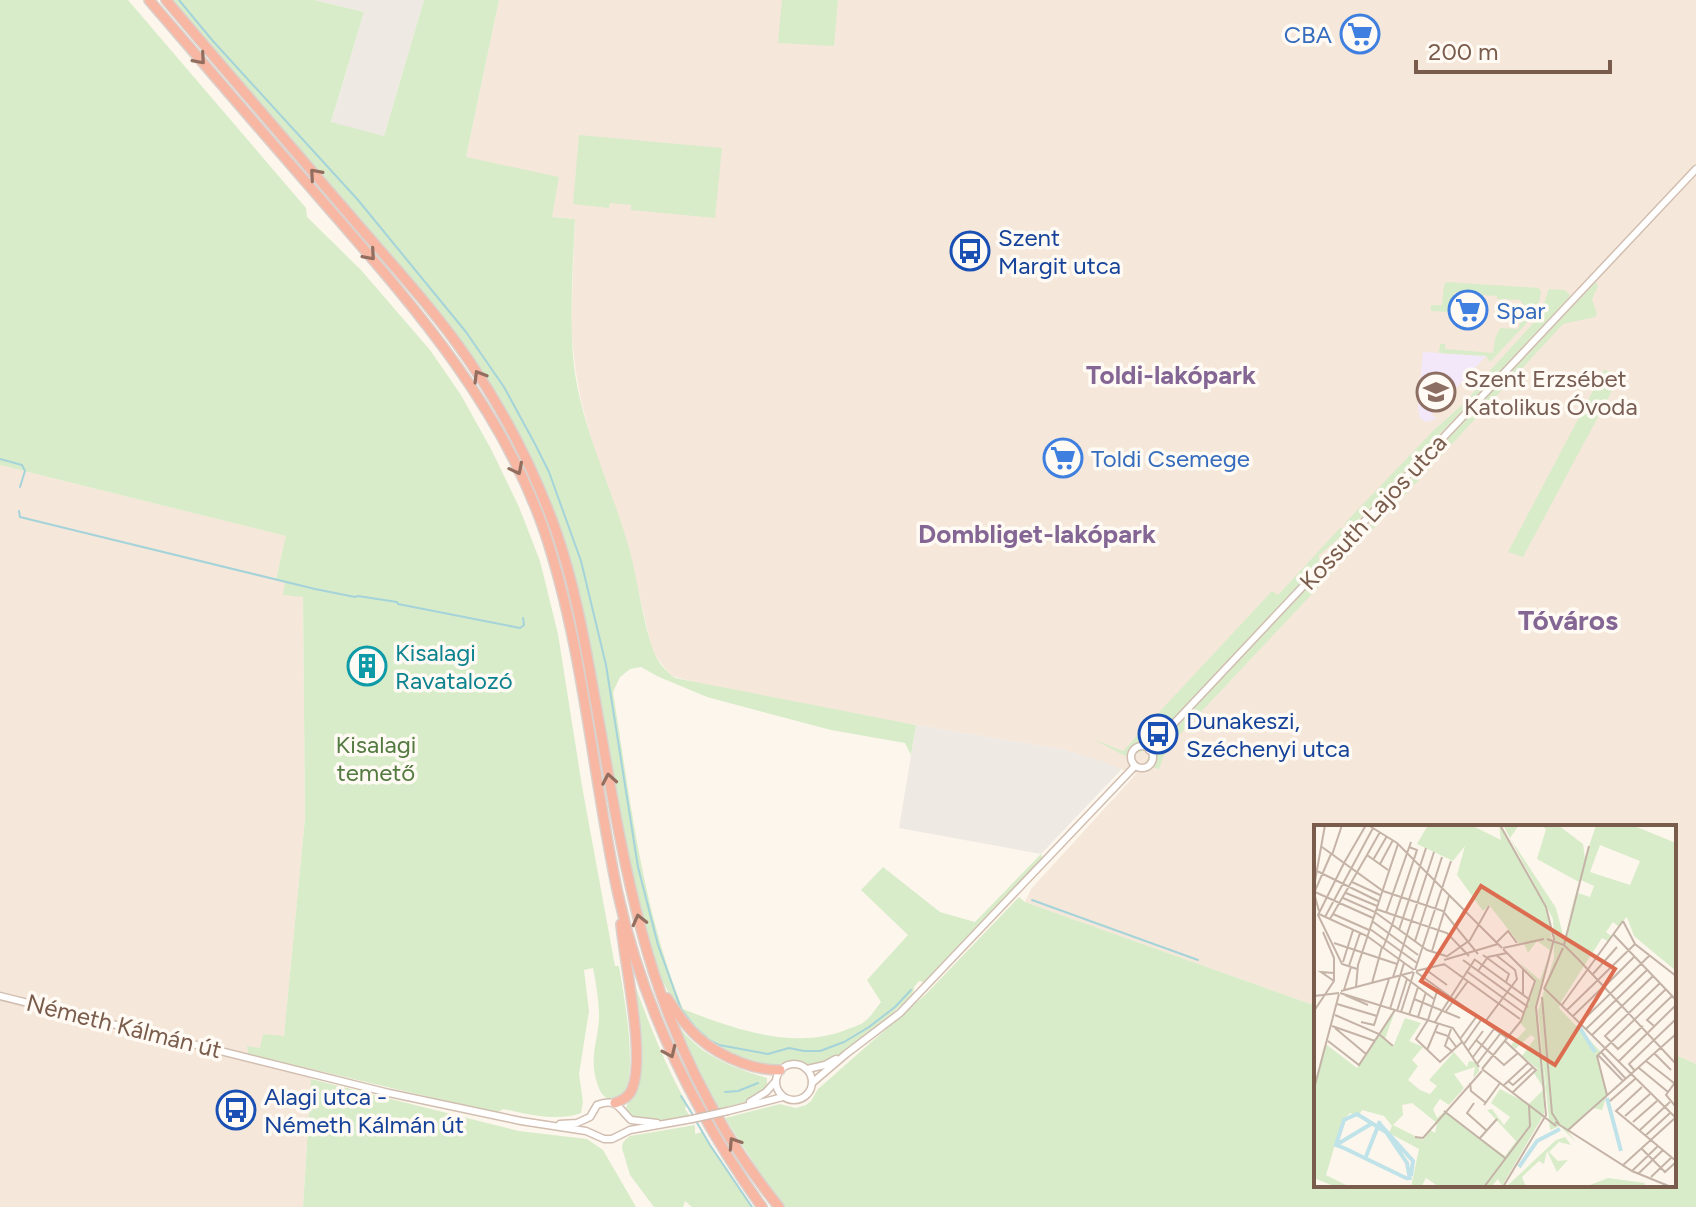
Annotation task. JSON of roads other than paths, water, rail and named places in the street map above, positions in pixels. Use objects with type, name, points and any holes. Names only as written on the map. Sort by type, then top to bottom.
[{"type":"highway","points":[[149,0],[424,319],[454,359],[495,425],[522,478],[544,532],[565,606],[618,893],[637,1058],[632,1089],[628,1096],[615,1103]]},
{"type":"highway","points":[[166,0],[383,253],[471,363],[505,418],[533,474],[555,530],[577,601],[623,856],[657,984],[682,1047],[711,1105],[779,1207]]},
{"type":"highway","points":[[618,893],[642,979],[671,1055],[717,1141],[762,1207]]},
{"type":"highway","points":[[657,984],[681,1020],[706,1045],[751,1066],[780,1070]]},
{"type":"street","name":"Kossuth Lajos utca","points":[[1149,750],[1696,169]]},
{"type":"street","points":[[1140,747],[1149,750],[1152,757],[1148,766],[1135,766],[1131,761],[1134,750],[1140,747]]},
{"type":"street","points":[[812,1083],[911,1002],[1135,766]]},
{"type":"street","name":"Németh Kálmán út","points":[[0,996],[389,1093],[594,1133]]},
{"type":"street","points":[[807,1069],[825,1065],[846,1054]]},
{"type":"street","points":[[668,1123],[637,1121],[615,1103],[597,1105],[589,1122],[600,1138],[612,1139],[623,1133],[728,1111],[783,1097],[792,1100],[801,1098],[809,1092],[812,1078],[807,1069],[790,1063],[780,1070],[766,1092],[745,1106]]},
{"type":"street","points":[[775,1082],[783,1097]]},
{"type":"street","points":[[623,1133],[626,1115]]},
{"type":"street","points":[[545,1125],[577,1123],[590,1117]]},
{"type":"waterway","points":[[179,0],[358,200],[466,332],[504,387],[549,472],[581,561],[606,665],[638,867],[658,945],[681,1009],[695,1027],[719,1045],[768,1054],[789,1048],[820,1051],[844,1042],[869,1027],[911,990]]},
{"type":"waterway","points":[[0,459],[22,465],[25,471],[20,487]]},
{"type":"waterway","points":[[19,511],[20,517],[315,589],[397,602],[520,628],[524,625],[523,618]]},
{"type":"waterway","points":[[1032,900],[1198,960]]},
{"type":"waterway","points":[[725,1092],[738,1091],[758,1083]]},
{"type":"waterway","points":[[681,1096],[693,1115]]},
{"type":"waterway","points":[[696,1121],[752,1207]]},
{"type":"place","name":"CBA","points":[[1360,34]]},
{"type":"place","name":"Szent Margit utca","points":[[970,251]]},
{"type":"place","name":"Spar","points":[[1468,310]]},
{"type":"place","name":"Szent Erzsébet Katolikus Óvoda","points":[[1436,392]]},
{"type":"place","name":"Toldi Csemege","points":[[1063,458]]},
{"type":"place","name":"Kisalagi Ravatalozó","points":[[367,666]]},
{"type":"place","name":"Dunakeszi, Széchenyi utca","points":[[1158,734]]},
{"type":"place","name":"Alagi utca - Németh Kálmán út","points":[[236,1110]]},
{"type":"district","name":"Toldi-lakópark","points":[[1171,375]]},
{"type":"district","name":"Dombliget-lakópark","points":[[1037,534]]},
{"type":"district","name":"Tóváros","points":[[1568,620]]},
{"type":"park label","name":"Kisalagi temető","points":[[376,758]]}]
